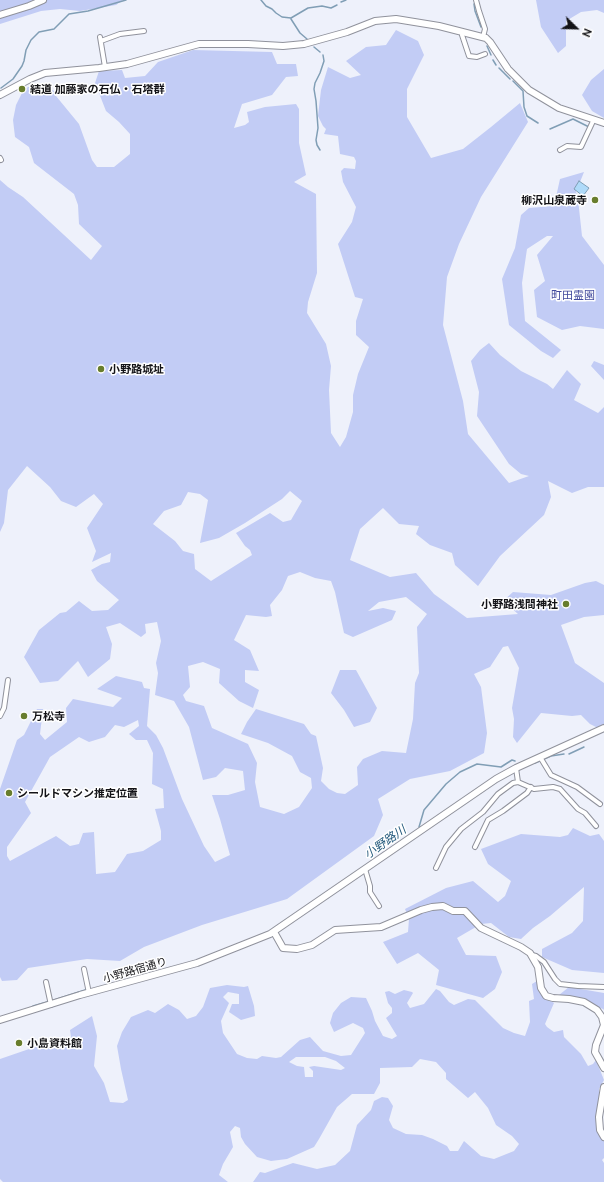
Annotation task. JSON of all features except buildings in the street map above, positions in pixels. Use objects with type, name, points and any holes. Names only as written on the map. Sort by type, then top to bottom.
[{"type":"street","points":[[0,15],[43,0]]},
{"type":"street","points":[[476,0],[485,29],[483,37]]},
{"type":"street","points":[[0,95],[45,73],[105,68],[141,60],[195,42],[283,46],[304,44],[323,40],[375,21],[396,19],[414,21],[483,37],[490,42],[508,69],[529,90],[559,108],[604,123]]},
{"type":"street","points":[[105,68],[100,39],[120,34],[144,31]]},
{"type":"street","points":[[463,32],[462,35],[469,56],[477,57],[482,54]]},
{"type":"street","points":[[560,150],[567,146],[581,147],[594,119]]},
{"type":"street","points":[[0,716],[4,708],[8,680]]},
{"type":"street","name":"小野路宿通り","points":[[0,1020],[197,963],[274,932],[496,779],[516,768],[604,728]]},
{"type":"street","points":[[540,757],[551,775],[577,787],[600,804]]},
{"type":"street","points":[[516,768],[518,782]]},
{"type":"street","points":[[436,868],[446,847],[461,829],[483,812],[498,794],[513,783],[518,782],[534,789],[553,787],[560,789],[596,826]]},
{"type":"street","points":[[475,847],[488,820],[527,793],[530,787]]},
{"type":"street","points":[[365,869],[370,886],[370,892],[379,906]]},
{"type":"street","points":[[274,932],[284,948],[297,949],[312,945],[335,930],[381,927],[421,910],[438,906],[452,911],[466,912],[481,928],[521,947],[531,955],[538,967],[542,988],[546,996],[587,1003],[597,1010],[601,1015],[604,1025],[596,1045],[595,1052],[604,1068]]},
{"type":"street","points":[[531,955],[536,956],[544,962],[560,984],[604,987]]},
{"type":"street","points":[[84,968],[89,993]]},
{"type":"street","points":[[46,982],[51,1005]]},
{"type":"street","points":[[604,1088],[599,1117],[600,1130],[604,1137]]},
{"type":"green space","points":[[0,0],[123,0],[116,5],[80,11],[60,9],[41,11],[0,24]]},
{"type":"green space","points":[[536,0],[604,0],[604,13],[597,10],[581,12],[566,21],[566,46],[558,53],[541,27]]},
{"type":"green space","points":[[396,30],[418,41],[424,55],[407,89],[407,117],[431,158],[463,149],[520,103],[528,122],[481,197],[459,244],[447,277],[443,325],[463,401],[468,434],[509,483],[529,476],[521,474],[509,464],[477,416],[479,392],[471,361],[480,350],[489,343],[500,355],[521,371],[547,384],[553,389],[567,370],[581,384],[574,400],[598,413],[604,407],[604,487],[588,487],[572,493],[548,481],[551,497],[544,515],[500,556],[478,586],[455,565],[452,553],[430,545],[416,534],[419,526],[399,524],[383,508],[360,529],[350,560],[390,577],[416,573],[434,594],[467,618],[518,614],[503,601],[513,592],[551,595],[585,583],[596,581],[604,585],[604,615],[584,617],[561,625],[575,663],[604,683],[604,724],[598,728],[590,724],[581,715],[572,716],[541,713],[517,743],[513,737],[514,719],[512,708],[519,668],[508,646],[503,647],[490,667],[474,674],[481,687],[487,733],[484,753],[450,771],[410,779],[378,799],[383,815],[374,836],[287,899],[202,925],[144,947],[120,961],[87,959],[28,968],[17,980],[2,981],[0,977],[0,789],[17,740],[24,735],[37,709],[43,709],[40,734],[45,740],[67,722],[66,708],[73,699],[113,707],[122,698],[97,689],[116,676],[142,682],[144,688],[150,689],[147,726],[156,735],[163,748],[182,799],[204,846],[215,862],[230,855],[212,795],[228,795],[245,790],[243,771],[225,768],[216,777],[203,780],[189,727],[174,701],[155,695],[158,673],[156,663],[161,641],[157,622],[145,624],[146,633],[141,637],[120,623],[106,627],[112,644],[110,659],[88,677],[78,661],[58,681],[40,683],[24,657],[39,630],[60,613],[66,612],[79,601],[92,611],[108,610],[119,600],[97,581],[91,570],[102,564],[110,562],[111,553],[92,562],[96,551],[87,528],[103,504],[94,494],[76,507],[61,501],[50,487],[27,466],[8,490],[4,523],[0,532],[0,180],[23,197],[91,260],[102,246],[79,224],[78,205],[74,194],[34,163],[29,147],[15,137],[13,120],[16,105],[24,89],[37,83],[54,91],[56,96],[79,124],[92,160],[97,167],[114,167],[130,154],[130,134],[106,111],[95,83],[99,71],[122,70],[125,78],[145,76],[158,62],[193,50],[272,52],[277,64],[296,64],[298,76],[286,77],[272,95],[242,104],[234,128],[245,125],[249,122],[247,112],[265,107],[296,104],[299,109],[299,143],[306,175],[294,182],[316,194],[317,273],[308,302],[307,313],[326,344],[331,366],[329,390],[331,433],[340,447],[346,437],[353,412],[353,395],[358,374],[369,347],[356,335],[356,321],[363,299],[355,297],[338,244],[352,222],[356,207],[343,182],[341,171],[344,168],[355,169],[356,161],[354,157],[340,154],[338,136],[324,134],[326,129],[318,116],[321,90],[328,67],[350,78],[361,75],[346,61],[366,47],[386,45]],"holes":[[[290,491],[302,501],[291,520],[283,522],[270,513],[236,533],[245,546],[250,550],[252,555],[211,581],[195,569],[194,554],[183,551],[175,541],[153,524],[164,511],[181,505],[188,492],[200,494],[208,500],[200,543],[219,538],[245,523],[282,499]],[[300,572],[315,578],[331,581],[335,592],[344,633],[353,637],[392,620],[396,611],[383,608],[368,611],[379,602],[406,597],[427,614],[417,627],[419,673],[415,683],[413,719],[406,753],[382,751],[363,759],[357,767],[358,785],[345,794],[337,793],[329,789],[321,781],[323,768],[316,736],[311,734],[304,724],[256,709],[241,734],[268,743],[292,756],[300,772],[311,778],[312,788],[299,807],[284,814],[260,807],[255,782],[257,763],[248,744],[212,728],[204,706],[186,701],[183,695],[190,687],[188,666],[203,662],[220,669],[219,683],[239,701],[253,708],[259,690],[245,682],[245,670],[259,671],[250,650],[234,640],[246,615],[266,617],[272,616],[270,605],[282,590],[288,576]],[[138,720],[139,726],[129,734],[136,740],[147,740],[153,753],[152,784],[163,789],[164,808],[155,809],[161,831],[161,840],[143,851],[127,854],[115,872],[96,874],[94,832],[83,833],[79,844],[70,846],[56,836],[10,861],[7,856],[7,847],[31,813],[25,802],[50,757],[79,737],[89,742],[105,737],[115,725],[124,727]]]},
{"type":"green space","points":[[604,69],[604,118],[592,111],[582,95],[591,80]]},
{"type":"green space","name":"町田霊園","points":[[584,172],[576,192],[582,236],[604,265],[604,329],[580,326],[562,330],[537,317],[534,290],[545,281],[537,255],[553,236],[547,236],[527,249],[522,283],[525,321],[561,350],[553,358],[541,351],[509,325],[502,279],[515,248],[521,215],[529,208],[554,206],[560,179]]},
{"type":"green space","points":[[594,361],[604,365],[604,380],[591,366]]},
{"type":"green space","points":[[340,670],[356,670],[377,708],[370,722],[354,727],[344,710],[331,693]]},
{"type":"green space","points":[[573,828],[590,836],[599,834],[604,841],[604,973],[572,970],[542,957],[542,949],[572,933],[583,921],[584,887],[521,939],[509,937],[491,923],[481,924],[457,938],[466,955],[496,956],[502,972],[495,989],[483,998],[436,985],[439,970],[418,953],[397,964],[383,942],[408,932],[409,919],[405,909],[446,888],[473,881],[498,902],[505,896],[511,881],[488,864],[481,849],[521,834],[560,837],[568,835]]},
{"type":"green space","points":[[537,981],[541,995],[554,1003],[545,1024],[547,1027],[554,1032],[563,1030],[564,1037],[581,1054],[588,1066],[593,1064],[596,1060],[604,1080],[599,1089],[600,1101],[598,1117],[604,1136],[604,1158],[602,1160],[604,1163],[604,1182],[253,1182],[260,1172],[265,1173],[293,1163],[317,1169],[335,1165],[350,1151],[357,1125],[371,1110],[374,1101],[382,1097],[388,1098],[393,1106],[389,1120],[393,1128],[406,1134],[422,1135],[433,1139],[447,1146],[450,1151],[458,1151],[464,1141],[481,1156],[494,1159],[514,1151],[519,1144],[512,1136],[496,1125],[488,1108],[475,1092],[468,1098],[446,1079],[446,1073],[436,1062],[420,1059],[412,1067],[380,1068],[380,1083],[374,1094],[352,1094],[337,1107],[314,1147],[287,1159],[271,1161],[257,1157],[245,1144],[241,1137],[240,1128],[235,1126],[230,1132],[233,1147],[223,1164],[219,1175],[228,1182],[3,1182],[0,1179],[0,1059],[32,1048],[54,1037],[63,1041],[71,1037],[70,1030],[92,1016],[97,1036],[94,1066],[104,1083],[110,1102],[123,1103],[128,1100],[117,1046],[122,1032],[131,1017],[148,1010],[155,1013],[168,1004],[179,1010],[187,1019],[196,1016],[203,1007],[210,988],[227,985],[248,986],[254,1006],[255,1016],[241,1020],[229,1012],[232,1004],[239,1004],[239,994],[228,992],[223,997],[229,1003],[221,1021],[223,1033],[237,1054],[247,1058],[257,1059],[262,1056],[276,1058],[281,1057],[300,1040],[310,1037],[323,1051],[341,1056],[351,1055],[365,1033],[363,1028],[353,1023],[334,1032],[330,1023],[333,1013],[341,1003],[351,997],[366,998],[383,1036],[392,1039],[397,1036],[386,1018],[392,1013],[392,1008],[388,1003],[385,992],[389,991],[395,994],[404,990],[412,992],[413,993],[407,1003],[410,1008],[424,1004],[436,989],[454,1005],[468,999],[475,1000],[503,1028],[525,1036],[530,1022],[529,1001],[534,999],[532,984]],"holes":[[[296,1057],[325,1057],[336,1061],[345,1068],[341,1070],[314,1066],[309,1067],[313,1071],[313,1077],[305,1077],[304,1067],[297,1066],[289,1062]]]},
{"type":"green space","points":[[569,987],[604,993],[604,1010],[559,995]]},
{"type":"shaded area","points":[[579,181],[589,188],[583,196],[574,189]]},
{"type":"waterway","points":[[1,88],[13,79],[22,66],[26,50],[31,40],[39,32],[54,29],[69,14],[88,11],[126,0]]},
{"type":"waterway","points":[[261,0],[266,6],[282,17],[291,18],[308,8],[322,6],[331,8],[337,5]]},
{"type":"waterway","points":[[341,2],[346,0]]},
{"type":"waterway","points":[[474,4],[481,27]]},
{"type":"waterway","points":[[291,19],[300,33],[307,39]]},
{"type":"waterway","points":[[487,46],[491,55]]},
{"type":"waterway","points":[[314,47],[320,52]]},
{"type":"waterway","points":[[320,150],[316,140],[318,128],[314,89],[324,61],[323,55]]},
{"type":"waterway","points":[[493,60],[496,65]]},
{"type":"waterway","points":[[499,68],[510,79]]},
{"type":"waterway","points":[[513,81],[523,91],[524,107],[527,116],[538,123]]},
{"type":"waterway","points":[[550,129],[573,119],[589,127]]},
{"type":"waterway","points":[[569,754],[584,747]]},
{"type":"waterway","points":[[535,763],[551,756],[564,754]]},
{"type":"waterway","name":"小野路川","points":[[419,827],[424,810],[446,784],[460,772],[477,764],[501,767],[512,760],[515,761]]},
{"type":"waterway","name":"小野路川","points":[[54,1000],[85,990]]},
{"type":"waterway","name":"小野路川","points":[[33,1006],[47,1002]]},
{"type":"place","name":"結道 加藤家の石仏・石塔群","points":[[22,89]]},
{"type":"place","name":"柳沢山泉蔵寺","points":[[595,200]]},
{"type":"place","name":"小野路城址","points":[[101,369]]},
{"type":"place","name":"小野路浅間神社","points":[[566,604]]},
{"type":"place","name":"万松寺","points":[[24,716]]},
{"type":"place","name":"シールドマシン推定位置","points":[[9,793]]},
{"type":"place","name":"小島資料館","points":[[19,1043]]}]
